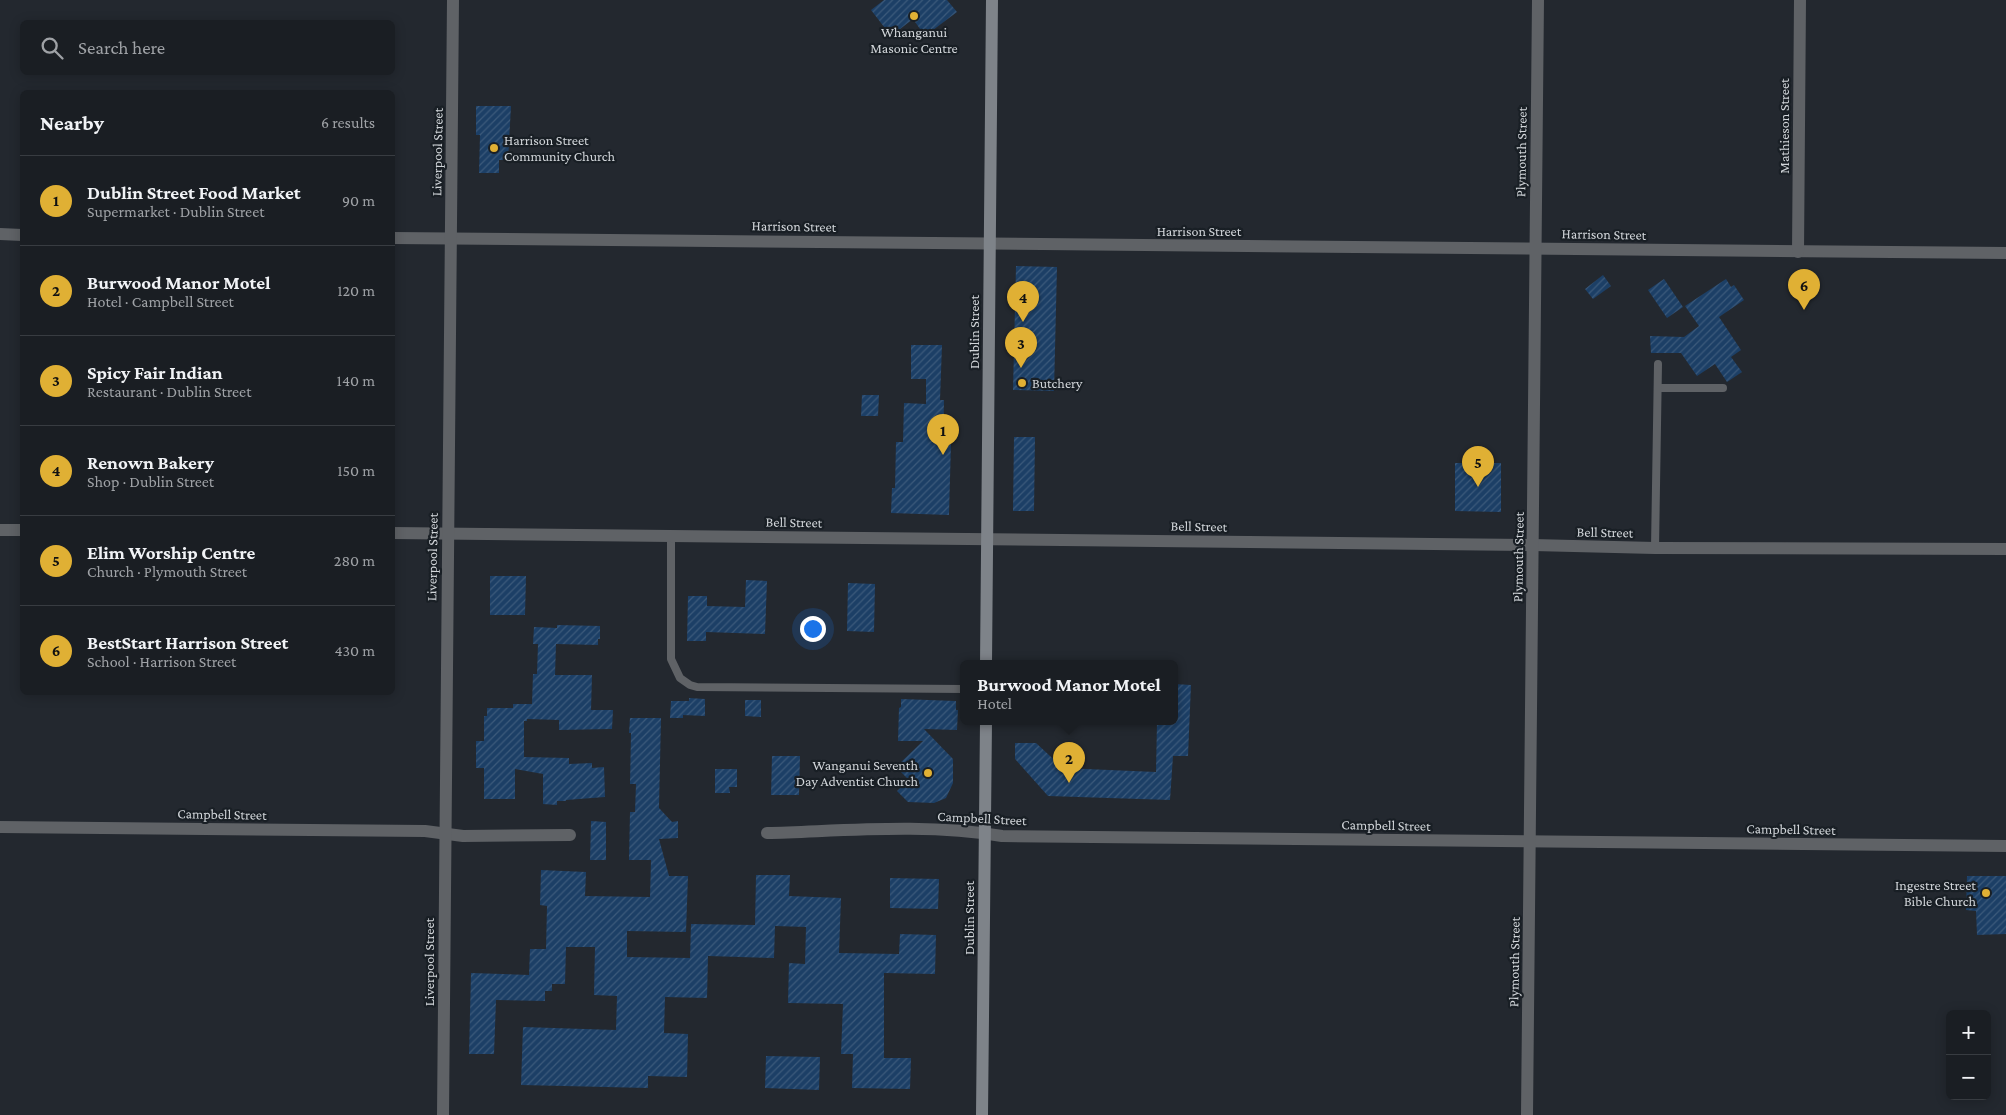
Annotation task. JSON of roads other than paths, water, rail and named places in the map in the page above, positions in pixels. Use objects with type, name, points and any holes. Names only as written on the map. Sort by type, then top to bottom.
[{"type":"main road","name":"Dublin Street","points":[[986,660],[992,0]]},
{"type":"main road","name":"Dublin Street","points":[[982,1115],[986,725]]},
{"type":"street","name":"Liverpool Street","points":[[443,1115],[444,833],[453,0]]},
{"type":"street","name":"Plymouth Street","points":[[1527,1115],[1538,0]]},
{"type":"street","name":"Mathieson Street","points":[[1798,252],[1800,0]]},
{"type":"street","points":[[0,234],[20,235]]},
{"type":"street","name":"Harrison Street","points":[[395,238],[2006,253]]},
{"type":"street","points":[[0,530],[20,530]]},
{"type":"street","name":"Bell Street","points":[[395,533],[1533,545],[1655,548],[2006,549]]},
{"type":"street","name":"Campbell Street","points":[[0,827],[425,831],[463,836],[570,835]]},
{"type":"street","name":"Campbell Street","points":[[767,833],[910,830],[985,833],[1002,836],[2006,846]]},
{"type":"lane","points":[[1655,548],[1658,364]]},
{"type":"lane","points":[[1658,388],[1723,388]]},
{"type":"lane","points":[[671,536],[671,659],[680,678],[690,685],[697,687],[960,689]]},
{"type":"place","name":"Whanganui Masonic Centre","points":[[914,16]]},
{"type":"place","name":"Harrison Street Community Church","points":[[494,148]]},
{"type":"place","name":"BestStart Harrison Street","points":[[1804,310]]},
{"type":"place","name":"Renown Bakery","points":[[1023,322]]},
{"type":"place","name":"Spicy Fair Indian","points":[[1021,368]]},
{"type":"place","name":"Butchery","points":[[1022,383]]},
{"type":"place","name":"Dublin Street Food Market","points":[[943,455]]},
{"type":"place","name":"Elim Worship Centre","points":[[1478,487]]},
{"type":"place","name":"Wanganui Seventh Day Adventist Church","points":[[928,773]]},
{"type":"place","name":"Burwood Manor Motel","points":[[1069,783]]},
{"type":"place","name":"Ingestre Street Bible Church","points":[[1986,893]]}]
